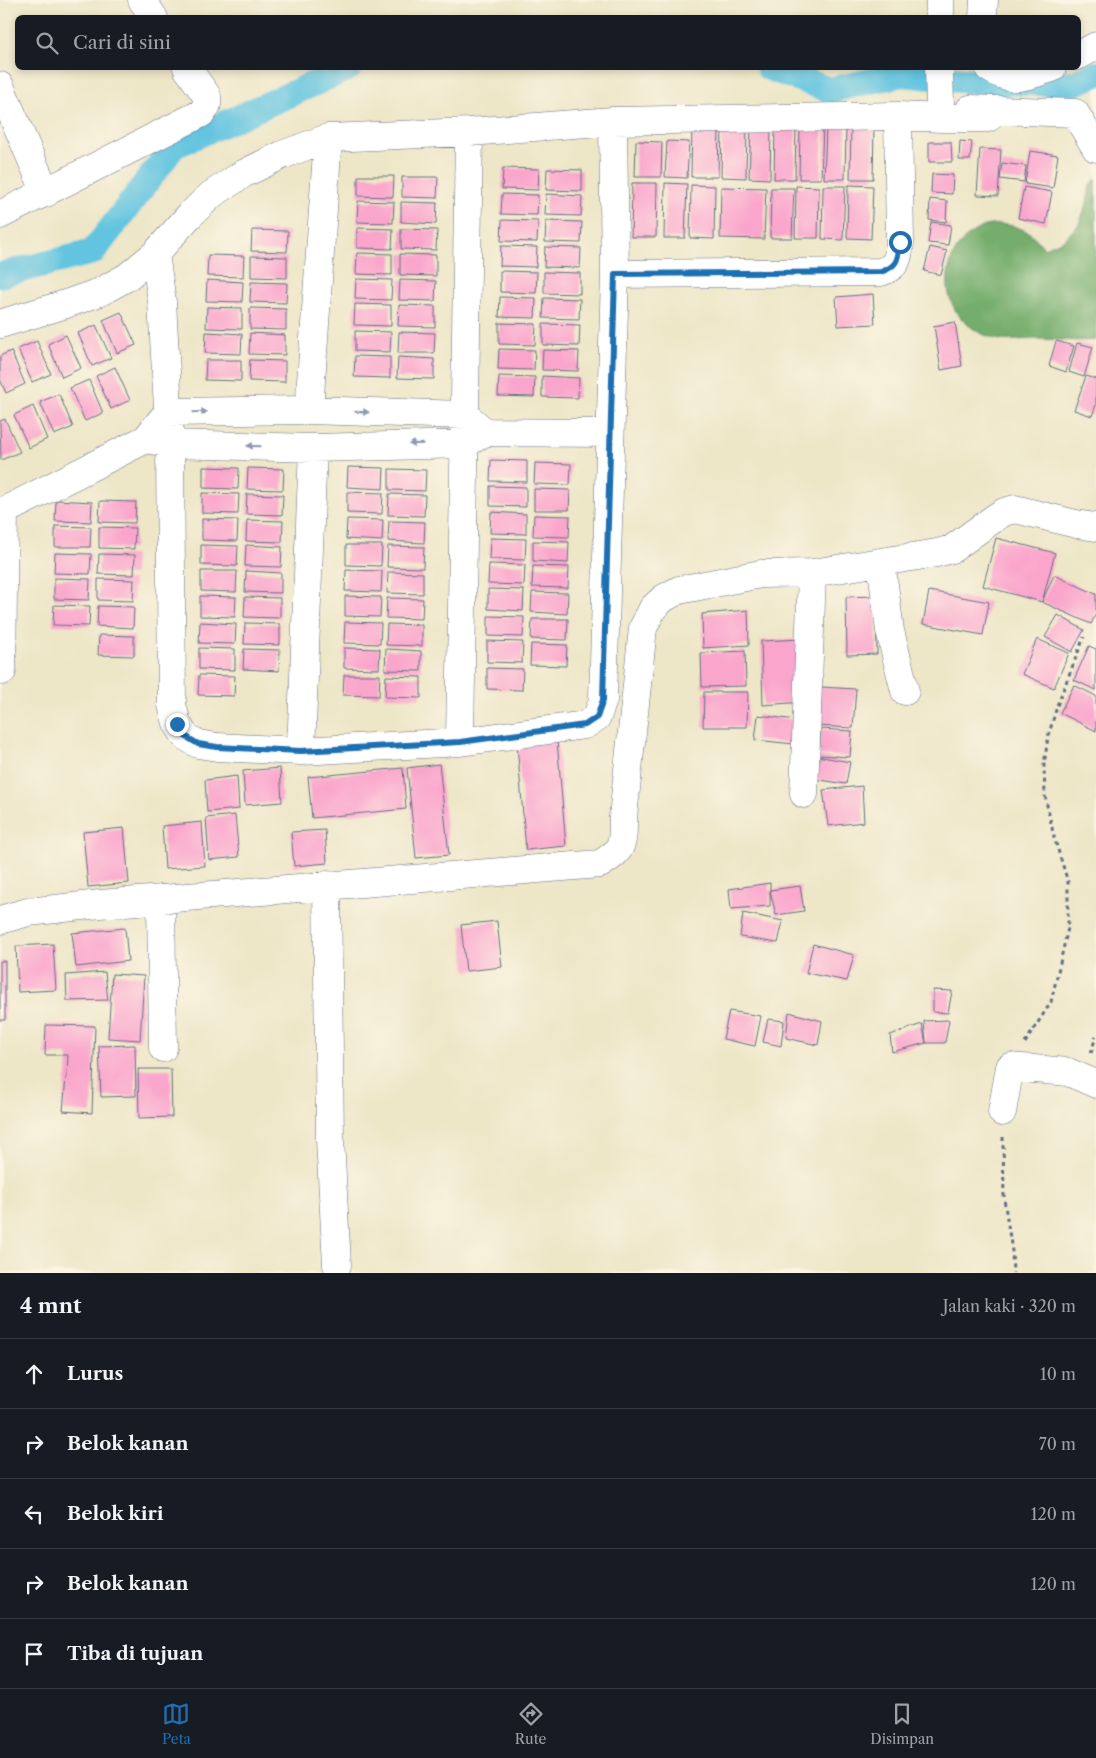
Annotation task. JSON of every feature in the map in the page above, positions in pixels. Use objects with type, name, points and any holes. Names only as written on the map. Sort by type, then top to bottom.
[{"type":"street","points":[[142,0],[152,15]]},
{"type":"street","points":[[940,0],[940,15]]},
{"type":"street","points":[[983,15],[984,0]]},
{"type":"street","points":[[1081,54],[1096,46]]},
{"type":"street","points":[[0,215],[202,113],[207,105],[207,96],[188,70]]},
{"type":"street","points":[[939,70],[941,110]]},
{"type":"street","points":[[993,70],[1009,78],[1023,78],[1046,70]]},
{"type":"street","points":[[0,86],[46,193]]},
{"type":"street","points":[[941,110],[988,118]]},
{"type":"street","points":[[0,324],[100,292],[127,277],[155,254],[211,195],[243,174],[282,155],[328,138],[469,132],[612,121],[898,116],[941,110],[1075,113],[1096,148]]},
{"type":"street","points":[[615,274],[881,272],[892,268],[898,259],[900,242],[898,116]]},
{"type":"street","points":[[155,254],[162,302],[168,412],[158,441],[172,705],[177,724],[185,736],[198,744],[217,747],[301,751],[460,742],[585,725],[597,717],[603,700],[615,274],[612,121]]},
{"type":"street","points":[[460,742],[472,430],[469,132]]},
{"type":"street","points":[[310,410],[328,138]]},
{"type":"street","points":[[168,412],[310,410],[472,430],[610,433]]},
{"type":"street","points":[[2,671],[2,512],[158,441],[313,448],[447,443],[472,430]]},
{"type":"street","points":[[301,751],[313,448]]},
{"type":"street","points":[[0,920],[28,912],[167,899],[600,864],[614,856],[621,847],[623,834],[622,817],[643,628],[653,608],[664,598],[679,590],[761,574],[812,573],[937,553],[952,549],[996,517],[1004,512],[1015,509],[1096,527]]},
{"type":"street","points":[[881,562],[890,631],[905,691]]},
{"type":"street","points":[[804,794],[812,573]]},
{"type":"street","points":[[327,885],[330,1140],[337,1265]]},
{"type":"street","points":[[167,899],[168,1047]]},
{"type":"street","points":[[1002,1112],[1010,1067],[1068,1072],[1096,1084]]},
{"type":"path","points":[[1010,1067],[1051,1002],[1068,928],[1068,882],[1054,837],[1046,796],[1044,765],[1048,737],[1058,703],[1084,637]]},
{"type":"path","points":[[1002,1112],[1004,1199],[1012,1251],[1013,1273]]},
{"type":"green space","points":[[1096,179],[1096,340],[1001,340],[990,337],[966,323],[952,303],[948,281],[952,259],[963,241],[980,228],[1002,224],[1028,232],[1044,248],[1064,240],[1079,224],[1087,203],[1090,185]]},
{"type":"building","points":[[692,123],[719,123],[718,177],[691,177]]},
{"type":"building","points":[[722,124],[747,125],[746,178],[721,177]]},
{"type":"building","points":[[751,125],[771,125],[770,179],[749,178]]},
{"type":"building","points":[[775,126],[796,127],[795,179],[774,179]]},
{"type":"building","points":[[800,127],[823,127],[821,179],[799,179]]},
{"type":"building","points":[[826,127],[846,127],[845,179],[824,179]]},
{"type":"building","points":[[851,127],[874,128],[873,179],[850,179]]},
{"type":"building","points":[[636,141],[662,142],[661,177],[635,177]]},
{"type":"building","points":[[667,141],[689,142],[687,178],[665,177]]},
{"type":"building","points":[[960,141],[972,142],[970,160],[959,160]]},
{"type":"building","points":[[929,142],[951,142],[952,162],[929,162]]},
{"type":"building","points":[[980,149],[1001,150],[998,196],[977,195]]},
{"type":"building","points":[[1030,151],[1058,155],[1053,188],[1025,184]]},
{"type":"building","points":[[1002,163],[1026,166],[1024,182],[1000,179]]},
{"type":"building","points":[[503,168],[539,169],[538,190],[502,189]]},
{"type":"building","points":[[547,169],[582,170],[582,191],[546,190]]},
{"type":"building","points":[[932,174],[953,175],[952,194],[931,193]]},
{"type":"building","points":[[358,176],[394,176],[393,197],[358,196]]},
{"type":"building","points":[[402,177],[438,177],[437,198],[402,197]]},
{"type":"building","points":[[632,183],[657,183],[656,237],[631,237]]},
{"type":"building","points":[[665,183],[687,184],[685,238],[664,238]]},
{"type":"building","points":[[691,185],[715,186],[714,239],[690,238]]},
{"type":"building","points":[[848,185],[873,186],[871,239],[847,238]]},
{"type":"building","points":[[796,186],[819,187],[818,238],[795,238]]},
{"type":"building","points":[[823,186],[845,186],[843,240],[822,239]]},
{"type":"building","points":[[721,187],[766,188],[764,239],[720,238]]},
{"type":"building","points":[[1024,187],[1052,192],[1046,224],[1018,218]]},
{"type":"building","points":[[771,188],[794,188],[792,238],[770,238]]},
{"type":"building","points":[[502,194],[538,195],[537,215],[501,214]]},
{"type":"building","points":[[546,194],[582,196],[581,216],[545,215]]},
{"type":"building","points":[[930,199],[947,201],[946,222],[929,220]]},
{"type":"building","points":[[358,201],[394,202],[393,223],[357,222]]},
{"type":"building","points":[[401,202],[437,203],[436,224],[401,222]]},
{"type":"building","points":[[502,220],[538,221],[537,242],[501,241]]},
{"type":"building","points":[[546,221],[582,222],[581,243],[545,242]]},
{"type":"building","points":[[931,222],[951,225],[948,245],[928,243]]},
{"type":"building","points":[[357,228],[393,229],[392,249],[357,248]]},
{"type":"building","points":[[401,229],[437,230],[436,250],[401,249]]},
{"type":"building","points":[[252,230],[288,231],[287,252],[251,251]]},
{"type":"building","points":[[501,246],[537,247],[536,267],[500,266]]},
{"type":"building","points":[[545,247],[581,248],[580,268],[544,267]]},
{"type":"building","points":[[930,247],[947,251],[941,275],[924,271]]},
{"type":"building","points":[[357,253],[392,254],[392,275],[356,274]]},
{"type":"building","points":[[400,254],[436,255],[436,276],[400,275]]},
{"type":"building","points":[[208,255],[244,256],[243,277],[207,276]]},
{"type":"building","points":[[251,256],[287,257],[287,278],[251,277]]},
{"type":"building","points":[[500,271],[537,272],[536,293],[500,292]]},
{"type":"building","points":[[544,272],[580,273],[580,294],[544,293]]},
{"type":"building","points":[[356,279],[392,280],[391,300],[355,299]]},
{"type":"building","points":[[207,280],[243,282],[242,302],[206,301]]},
{"type":"building","points":[[400,280],[436,281],[435,301],[399,300]]},
{"type":"building","points":[[251,282],[287,283],[286,303],[250,302]]},
{"type":"building","points":[[873,294],[875,324],[838,326],[836,297]]},
{"type":"building","points":[[500,297],[536,298],[535,318],[499,317]]},
{"type":"building","points":[[544,298],[580,299],[579,319],[543,318]]},
{"type":"building","points":[[355,304],[391,305],[391,326],[354,325]]},
{"type":"building","points":[[399,305],[435,306],[435,327],[398,326]]},
{"type":"building","points":[[207,307],[242,308],[242,329],[206,328]]},
{"type":"building","points":[[250,308],[286,309],[286,330],[250,329]]},
{"type":"building","points":[[121,312],[136,345],[117,353],[103,320]]},
{"type":"building","points":[[955,322],[962,366],[941,370],[934,326]]},
{"type":"building","points":[[499,323],[536,324],[535,345],[499,344]]},
{"type":"building","points":[[543,324],[580,325],[579,346],[543,345]]},
{"type":"building","points":[[96,325],[111,358],[92,366],[78,333]]},
{"type":"building","points":[[355,331],[391,332],[390,352],[355,351]]},
{"type":"building","points":[[206,332],[242,334],[241,354],[205,353]]},
{"type":"building","points":[[399,332],[435,333],[434,353],[398,353]]},
{"type":"building","points":[[250,333],[285,335],[285,355],[249,354]]},
{"type":"building","points":[[66,335],[81,368],[62,377],[48,344]]},
{"type":"building","points":[[37,341],[51,374],[32,382],[18,349]]},
{"type":"building","points":[[1056,341],[1074,346],[1066,372],[1049,366]]},
{"type":"building","points":[[1077,343],[1093,347],[1084,377],[1069,372]]},
{"type":"building","points":[[499,349],[535,350],[534,370],[498,369]]},
{"type":"building","points":[[543,350],[579,351],[578,371],[542,370]]},
{"type":"building","points":[[11,351],[25,384],[6,393],[0,379],[0,356]]},
{"type":"building","points":[[355,356],[390,357],[390,378],[354,377]]},
{"type":"building","points":[[398,357],[434,359],[434,379],[397,378]]},
{"type":"building","points":[[206,360],[241,360],[241,381],[205,380]]},
{"type":"building","points":[[250,360],[285,361],[285,382],[249,381]]},
{"type":"building","points":[[115,367],[130,400],[111,409],[96,376]]},
{"type":"building","points":[[499,376],[535,377],[534,397],[498,396]]},
{"type":"building","points":[[542,376],[579,378],[578,398],[542,397]]},
{"type":"building","points":[[1086,376],[1096,379],[1096,405],[1092,416],[1074,410]]},
{"type":"building","points":[[89,380],[103,413],[85,421],[70,388]]},
{"type":"building","points":[[59,394],[73,427],[54,435],[40,402]]},
{"type":"building","points":[[33,406],[47,439],[29,448],[14,415]]},
{"type":"building","points":[[5,419],[20,452],[1,460],[0,421]]},
{"type":"building","points":[[491,460],[527,461],[527,482],[490,481]]},
{"type":"building","points":[[535,463],[571,464],[570,485],[534,484]]},
{"type":"building","points":[[203,467],[239,468],[238,489],[203,488]]},
{"type":"building","points":[[348,467],[384,468],[383,489],[347,487]]},
{"type":"building","points":[[248,468],[284,469],[283,490],[247,489]]},
{"type":"building","points":[[389,469],[426,470],[425,491],[389,490]]},
{"type":"building","points":[[490,486],[526,487],[526,507],[490,506]]},
{"type":"building","points":[[534,489],[570,490],[569,510],[534,510]]},
{"type":"building","points":[[347,492],[383,493],[382,514],[347,513]]},
{"type":"building","points":[[202,493],[239,494],[238,514],[202,513]]},
{"type":"building","points":[[247,494],[283,495],[282,515],[246,514]]},
{"type":"building","points":[[389,494],[425,495],[424,516],[388,515]]},
{"type":"building","points":[[56,500],[92,502],[91,522],[55,521]]},
{"type":"building","points":[[100,501],[136,502],[135,523],[99,522]]},
{"type":"building","points":[[491,512],[526,514],[526,534],[490,533]]},
{"type":"building","points":[[534,515],[570,516],[569,537],[533,536]]},
{"type":"building","points":[[202,519],[238,520],[237,541],[202,540]]},
{"type":"building","points":[[347,519],[383,520],[382,541],[346,539]]},
{"type":"building","points":[[247,520],[283,521],[282,542],[246,541]]},
{"type":"building","points":[[389,521],[425,522],[424,543],[388,541]]},
{"type":"building","points":[[55,526],[91,527],[90,547],[55,547]]},
{"type":"building","points":[[99,527],[135,528],[134,549],[99,548]]},
{"type":"building","points":[[490,538],[526,539],[525,560],[489,559]]},
{"type":"building","points":[[996,538],[1055,553],[1042,602],[983,586]]},
{"type":"building","points":[[533,541],[569,542],[568,563],[533,561]]},
{"type":"building","points":[[201,545],[238,546],[237,566],[201,565]]},
{"type":"building","points":[[246,545],[282,547],[281,567],[245,566]]},
{"type":"building","points":[[346,545],[382,545],[381,566],[346,565]]},
{"type":"building","points":[[388,546],[424,547],[423,568],[387,567]]},
{"type":"building","points":[[55,553],[91,554],[90,574],[54,573]]},
{"type":"building","points":[[99,554],[135,555],[134,575],[98,574]]},
{"type":"building","points":[[489,564],[525,565],[524,585],[488,584]]},
{"type":"building","points":[[533,566],[569,567],[568,588],[532,587]]},
{"type":"building","points":[[346,570],[382,571],[381,592],[345,591]]},
{"type":"building","points":[[201,571],[237,571],[236,592],[201,591]]},
{"type":"building","points":[[246,571],[281,573],[281,593],[245,592]]},
{"type":"building","points":[[388,572],[423,573],[423,594],[387,593]]},
{"type":"building","points":[[1054,575],[1096,594],[1096,614],[1091,624],[1042,602]]},
{"type":"building","points":[[54,578],[90,579],[89,600],[54,599]]},
{"type":"building","points":[[98,579],[134,580],[133,601],[98,600]]},
{"type":"building","points":[[488,589],[524,590],[523,611],[488,609]]},
{"type":"building","points":[[929,591],[989,602],[983,635],[923,624]]},
{"type":"building","points":[[532,592],[568,593],[567,614],[531,612]]},
{"type":"building","points":[[200,596],[236,597],[235,617],[200,616]]},
{"type":"building","points":[[345,596],[381,597],[380,617],[345,616]]},
{"type":"building","points":[[876,596],[877,654],[847,655],[846,597]]},
{"type":"building","points":[[245,597],[280,598],[280,618],[244,617]]},
{"type":"building","points":[[387,598],[423,599],[422,619],[386,618]]},
{"type":"building","points":[[54,605],[90,606],[89,626],[53,625]]},
{"type":"building","points":[[98,606],[134,607],[133,628],[97,626]]},
{"type":"building","points":[[748,610],[749,645],[703,648],[702,614]]},
{"type":"building","points":[[1058,615],[1084,630],[1072,652],[1045,637]]},
{"type":"building","points":[[488,616],[524,617],[523,637],[488,636]]},
{"type":"building","points":[[532,619],[568,619],[567,640],[531,639]]},
{"type":"building","points":[[200,622],[236,624],[235,644],[199,643]]},
{"type":"building","points":[[345,622],[381,623],[380,644],[344,643]]},
{"type":"building","points":[[245,623],[280,624],[280,645],[244,644]]},
{"type":"building","points":[[387,624],[422,625],[422,646],[386,645]]},
{"type":"building","points":[[99,635],[134,636],[134,656],[98,655]]},
{"type":"building","points":[[802,639],[804,702],[763,705],[761,641]]},
{"type":"building","points":[[1037,639],[1069,653],[1054,688],[1022,674]]},
{"type":"building","points":[[487,641],[523,642],[522,663],[487,662]]},
{"type":"building","points":[[531,644],[567,645],[566,666],[530,665]]},
{"type":"building","points":[[1089,646],[1096,649],[1096,690],[1074,680]]},
{"type":"building","points":[[199,648],[235,649],[235,670],[199,669]]},
{"type":"building","points":[[344,648],[380,649],[379,669],[344,668]]},
{"type":"building","points":[[244,649],[280,650],[279,671],[243,669]]},
{"type":"building","points":[[386,649],[421,651],[421,671],[385,670]]},
{"type":"building","points":[[745,651],[746,686],[702,687],[701,653]]},
{"type":"building","points":[[487,668],[523,669],[522,690],[487,689]]},
{"type":"building","points":[[199,675],[235,676],[234,696],[198,695]]},
{"type":"building","points":[[344,675],[380,675],[379,696],[343,695]]},
{"type":"building","points":[[386,676],[421,677],[421,698],[385,697]]},
{"type":"building","points":[[1074,685],[1096,696],[1096,731],[1060,713]]},
{"type":"building","points":[[820,687],[856,689],[853,728],[817,726]]},
{"type":"building","points":[[704,692],[748,692],[747,727],[703,727]]},
{"type":"building","points":[[758,715],[796,720],[794,744],[755,740]]},
{"type":"building","points":[[821,729],[852,731],[850,757],[819,755]]},
{"type":"building","points":[[557,740],[566,846],[526,850],[517,744]]},
{"type":"building","points":[[817,756],[850,762],[846,784],[814,779]]},
{"type":"building","points":[[439,764],[449,855],[416,858],[407,768]]},
{"type":"building","points":[[280,768],[282,802],[245,805],[243,771]]},
{"type":"building","points":[[403,768],[406,809],[312,818],[308,777]]},
{"type":"building","points":[[237,776],[239,809],[207,812],[205,780]]},
{"type":"building","points":[[862,786],[864,822],[828,826],[823,790]]},
{"type":"building","points":[[235,815],[239,857],[209,860],[206,818]]},
{"type":"building","points":[[202,822],[205,866],[165,869],[162,826]]},
{"type":"building","points":[[124,828],[129,883],[88,887],[83,832]]},
{"type":"building","points":[[325,830],[327,863],[294,866],[291,832]]},
{"type":"building","points":[[770,883],[770,906],[731,909],[729,889]]},
{"type":"building","points":[[800,886],[804,911],[776,915],[770,890]]},
{"type":"building","points":[[743,913],[783,921],[778,943],[740,937]]},
{"type":"building","points":[[497,921],[502,967],[466,971],[461,925]]},
{"type":"building","points":[[125,928],[128,961],[76,967],[72,933]]},
{"type":"building","points":[[53,944],[56,990],[18,992],[16,946]]},
{"type":"building","points":[[813,944],[854,955],[847,981],[806,973]]},
{"type":"building","points":[[0,961],[5,961],[5,1020],[0,1020]]},
{"type":"building","points":[[105,972],[108,1000],[67,1001],[66,975]]},
{"type":"building","points":[[112,974],[144,976],[140,1040],[108,1038]]},
{"type":"building","points":[[933,990],[952,991],[948,1013],[933,1012]]},
{"type":"building","points":[[729,1011],[761,1016],[755,1046],[723,1039]]},
{"type":"building","points":[[789,1012],[822,1021],[818,1045],[786,1038]]},
{"type":"building","points":[[768,1019],[784,1021],[781,1046],[763,1042]]},
{"type":"building","points":[[949,1020],[945,1043],[926,1043],[924,1021]]},
{"type":"building","points":[[922,1024],[926,1043],[892,1052],[890,1035]]},
{"type":"building","points":[[46,1025],[95,1026],[92,1113],[63,1111],[68,1055],[45,1055]]},
{"type":"building","points":[[135,1045],[136,1096],[101,1097],[99,1046]]},
{"type":"building","points":[[138,1069],[171,1069],[172,1117],[139,1118]]},
{"type":"waterway","points":[[0,275],[93,252],[174,146],[345,70]]},
{"type":"waterway","points":[[775,70],[830,90],[902,74],[992,83],[1075,83],[1096,74]]},
{"type":"route","points":[[177,724],[185,736],[198,744],[217,747],[301,751],[460,742],[585,725],[597,717],[603,700],[615,274],[881,272],[892,268],[898,259],[900,242]]}]
